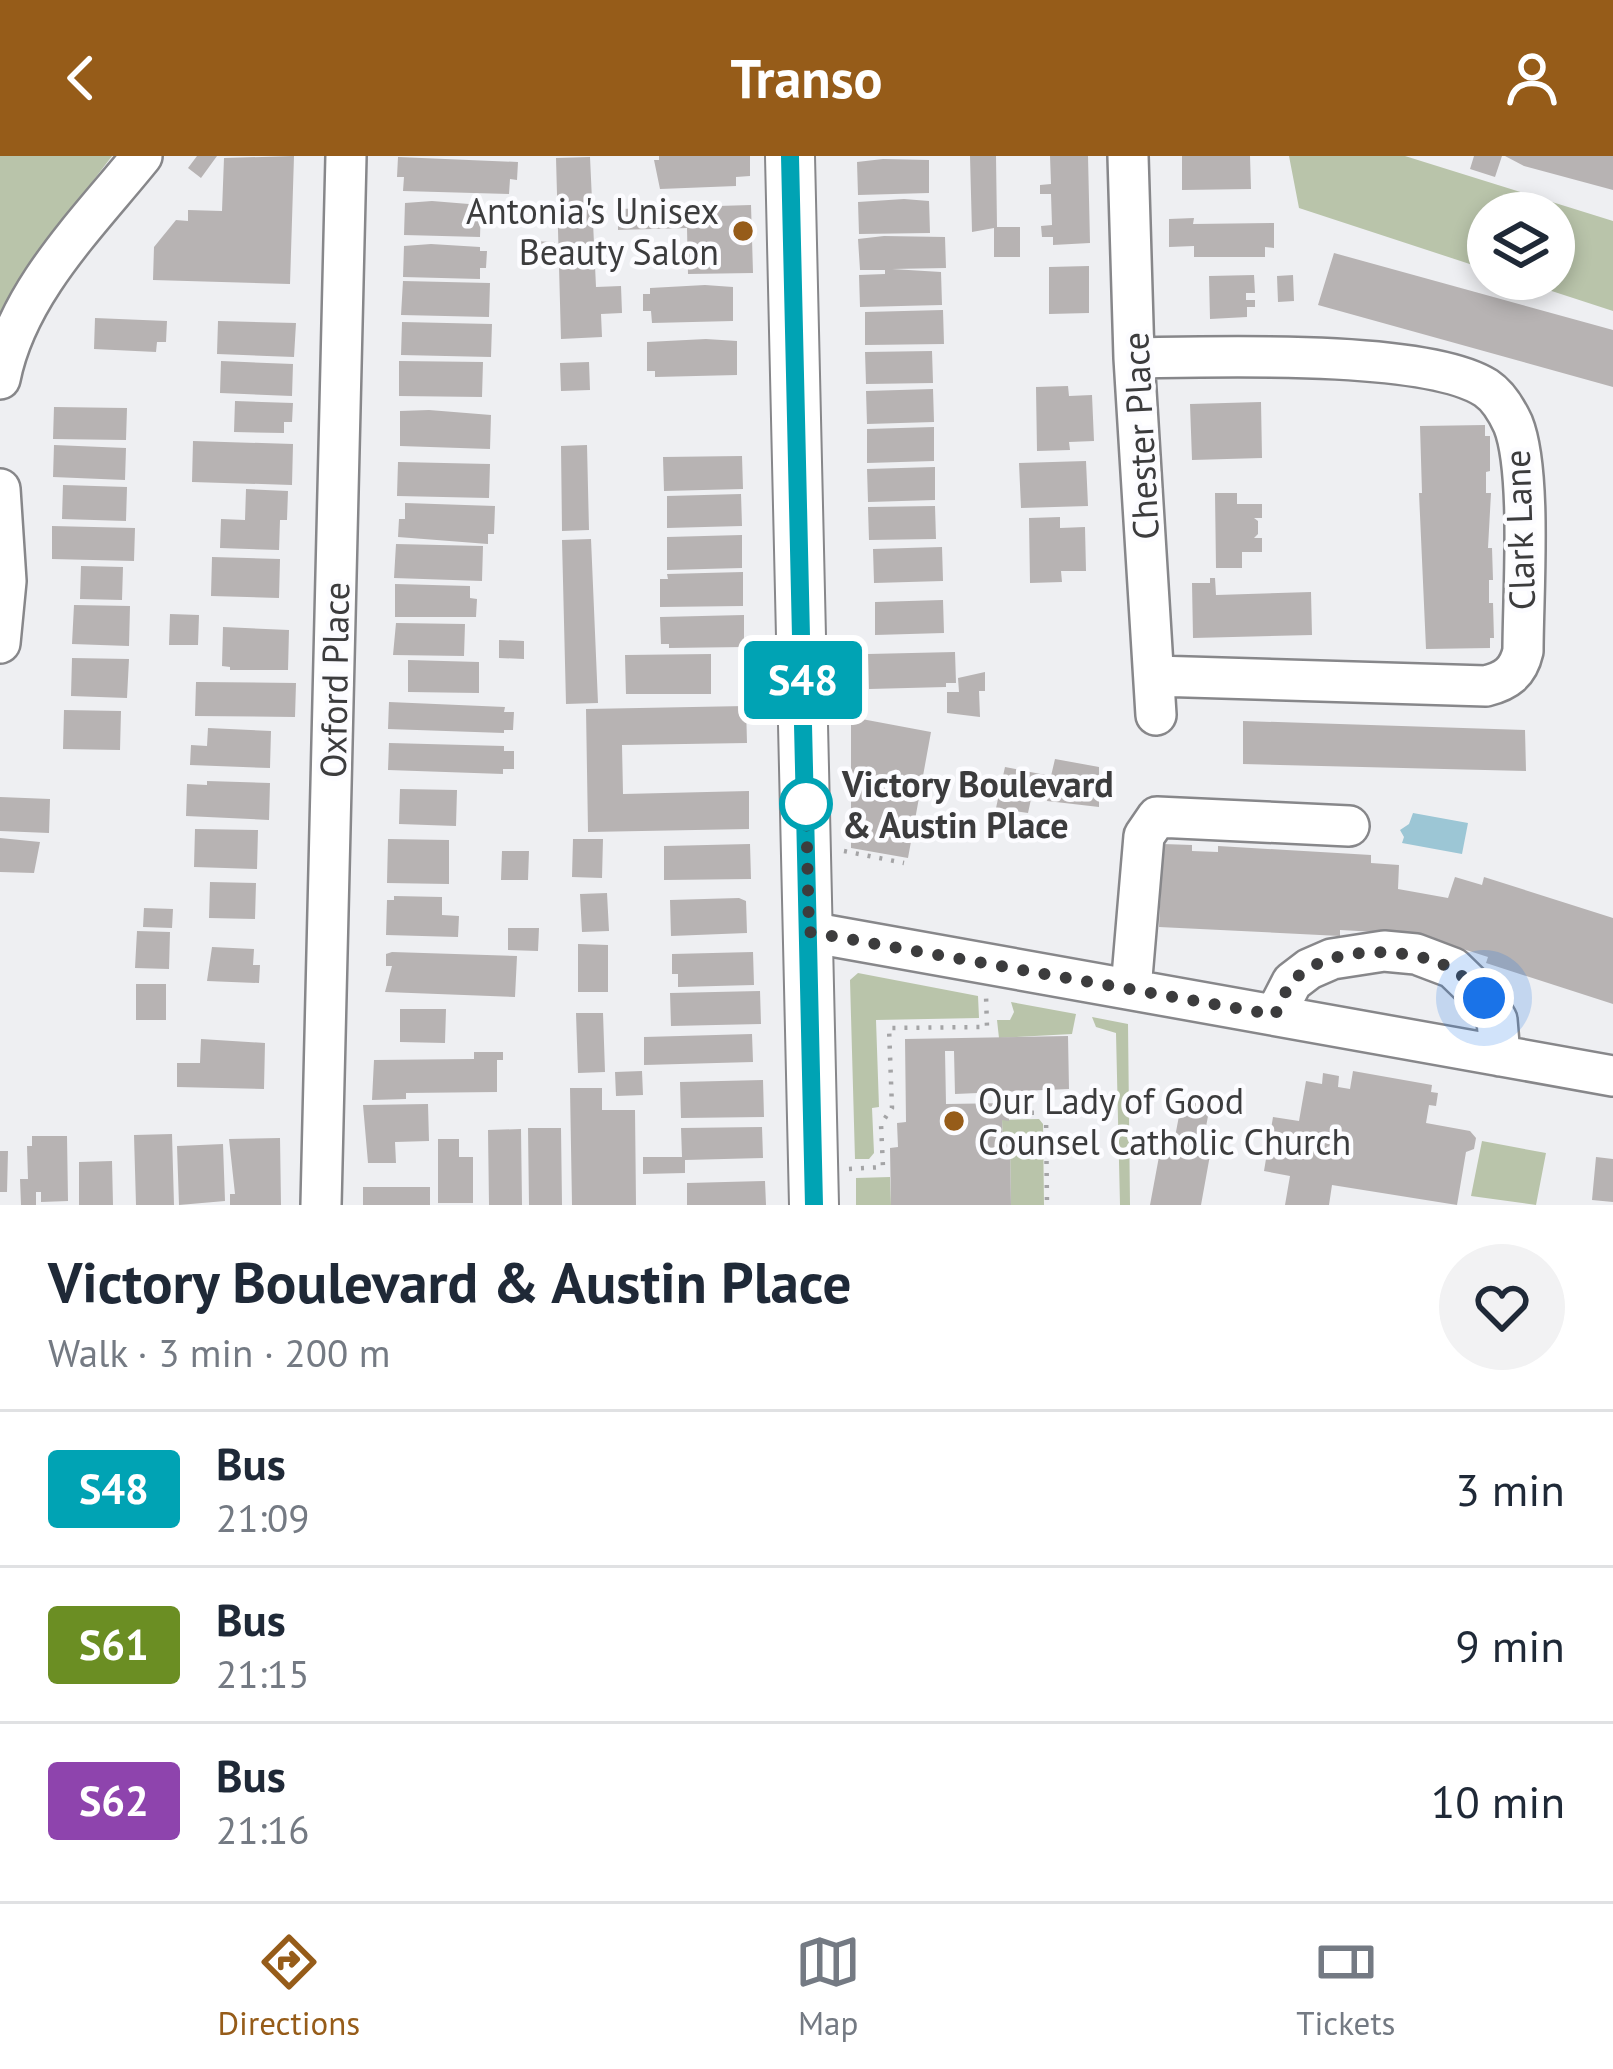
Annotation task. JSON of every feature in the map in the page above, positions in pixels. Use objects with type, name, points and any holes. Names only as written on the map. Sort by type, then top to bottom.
[{"type":"main road","points":[[790,156],[814,1205]]},
{"type":"street","points":[[0,379],[13,335],[42,282],[142,156]]},
{"type":"street","name":"Oxford Place","points":[[321,1205],[346,156]]},
{"type":"street","name":"Chester Place","points":[[1128,156],[1134,358],[1156,716]]},
{"type":"street","name":"Clark Lane","points":[[1134,358],[1361,361],[1452,374],[1490,391],[1504,407],[1520,448],[1523,651],[1520,665],[1500,682],[1486,686],[1155,676]]},
{"type":"street","points":[[0,489],[6,581],[0,644]]},
{"type":"street","points":[[1131,989],[1144,836],[1157,817],[1349,826]]},
{"type":"street","points":[[809,932],[1613,1076]]},
{"type":"street","points":[[1275,1015],[1292,982],[1320,964],[1384,951],[1416,954],[1453,968],[1484,998],[1497,1020],[1500,1056]]},
{"type":"path","points":[[844,851],[904,863]]},
{"type":"path","points":[[849,1168],[883,1167],[881,1124],[892,1108],[889,1028],[987,1027],[986,992]]},
{"type":"path","points":[[1019,1113],[1060,1112]]},
{"type":"path","points":[[1046,1113],[1047,1205]]},
{"type":"green space","points":[[0,156],[112,156],[29,265],[0,313]]},
{"type":"green space","points":[[1289,156],[1405,156],[1520,192],[1467,192],[1467,263],[1299,208]]},
{"type":"green space","points":[[1575,209],[1613,221],[1613,311],[1575,299]]},
{"type":"green space","points":[[858,973],[978,996],[979,1018],[876,1020],[879,1107],[872,1108],[874,1153],[869,1159],[855,1159],[850,980]]},
{"type":"green space","points":[[1011,1002],[1076,1014],[1072,1034],[999,1038],[997,1020],[1010,1020]]},
{"type":"green space","points":[[1092,1017],[1128,1024],[1130,1205],[1120,1205],[1116,1033],[1096,1027]]},
{"type":"green space","points":[[1039,1119],[1043,1124],[1044,1205],[1011,1205],[1010,1145],[1003,1145],[1002,1120]]},
{"type":"green space","points":[[1482,1141],[1546,1153],[1536,1205],[1471,1196]]},
{"type":"green space","points":[[890,1177],[891,1205],[856,1205],[856,1178]]},
{"type":"water","points":[[1413,813],[1468,823],[1462,854],[1402,843],[1400,830]]},
{"type":"building","points":[[197,156],[217,156],[201,178],[188,168]]},
{"type":"building","points":[[294,156],[290,284],[153,280],[154,247],[176,220],[188,221],[188,210],[222,211],[224,158]]},
{"type":"building","points":[[659,156],[750,156],[750,176],[736,177],[736,186],[660,189],[654,160]]},
{"type":"building","points":[[970,156],[996,156],[997,227],[1020,227],[1020,257],[994,257],[994,228],[972,232]]},
{"type":"building","points":[[1050,156],[1088,156],[1090,243],[1053,245],[1053,237],[1042,237],[1041,226],[1052,225],[1051,194],[1040,194],[1040,185],[1051,184]]},
{"type":"building","points":[[1182,156],[1250,156],[1251,189],[1182,190]]},
{"type":"building","points":[[1474,156],[1502,156],[1495,177],[1470,169]]},
{"type":"building","points":[[1505,156],[1613,156],[1613,190],[1524,166]]},
{"type":"building","points":[[398,157],[518,162],[517,180],[510,179],[509,194],[403,191],[404,177],[397,177]]},
{"type":"building","points":[[590,157],[596,287],[621,286],[622,313],[601,314],[602,337],[561,339],[556,158]]},
{"type":"building","points":[[929,160],[929,193],[858,195],[857,162]]},
{"type":"building","points":[[929,201],[930,233],[859,234],[858,202]]},
{"type":"building","points":[[405,203],[481,205],[480,237],[404,235]]},
{"type":"building","points":[[751,205],[753,273],[688,274],[687,228],[618,230],[618,209]]},
{"type":"building","points":[[1194,218],[1193,224],[1274,223],[1274,248],[1265,247],[1265,257],[1194,257],[1194,246],[1169,247],[1169,219]]},
{"type":"building","points":[[945,237],[946,268],[892,269],[941,272],[942,305],[860,307],[859,275],[885,274],[885,270],[860,270],[858,239]]},
{"type":"building","points":[[530,241],[555,242],[555,257],[530,257]]},
{"type":"building","points":[[431,244],[487,251],[480,279],[403,277],[404,246]]},
{"type":"building","points":[[1334,253],[1467,290],[1467,300],[1504,300],[1613,330],[1613,387],[1318,305]]},
{"type":"building","points":[[1089,266],[1089,313],[1049,314],[1049,267]]},
{"type":"building","points":[[1254,275],[1255,293],[1246,293],[1246,300],[1255,300],[1255,307],[1247,307],[1247,317],[1210,319],[1209,276]]},
{"type":"building","points":[[1293,275],[1294,301],[1278,302],[1277,276]]},
{"type":"building","points":[[403,281],[490,283],[489,317],[401,315]]},
{"type":"building","points":[[733,287],[733,321],[652,323],[651,311],[643,311],[643,294],[650,294],[650,288]]},
{"type":"building","points":[[943,310],[944,344],[865,345],[865,312]]},
{"type":"building","points":[[95,318],[167,321],[166,342],[157,342],[156,352],[94,349]]},
{"type":"building","points":[[218,321],[296,323],[294,357],[217,354]]},
{"type":"building","points":[[402,322],[492,324],[491,357],[401,355]]},
{"type":"building","points":[[737,341],[737,375],[655,377],[655,371],[647,371],[647,342]]},
{"type":"building","points":[[932,351],[933,383],[866,384],[865,352]]},
{"type":"building","points":[[221,361],[293,364],[292,396],[220,393]]},
{"type":"building","points":[[399,361],[483,362],[482,397],[399,396]]},
{"type":"building","points":[[589,362],[590,390],[561,391],[560,363]]},
{"type":"building","points":[[1068,386],[1069,396],[1092,395],[1094,441],[1069,442],[1070,450],[1037,451],[1036,387]]},
{"type":"building","points":[[933,389],[934,422],[867,424],[866,391]]},
{"type":"building","points":[[235,401],[293,403],[292,422],[284,422],[284,433],[234,432]]},
{"type":"building","points":[[1261,402],[1262,458],[1192,460],[1190,404]]},
{"type":"building","points":[[54,407],[127,408],[126,440],[53,439]]},
{"type":"building","points":[[400,411],[491,415],[490,449],[400,446]]},
{"type":"building","points":[[1485,425],[1485,436],[1490,436],[1486,493],[1491,493],[1489,603],[1493,603],[1494,638],[1490,638],[1490,648],[1426,649],[1420,426]]},
{"type":"building","points":[[934,427],[934,461],[867,463],[867,429]]},
{"type":"building","points":[[193,441],[293,444],[292,485],[192,482]]},
{"type":"building","points":[[54,445],[126,448],[125,480],[53,477]]},
{"type":"building","points":[[587,445],[589,530],[562,531],[561,446]]},
{"type":"building","points":[[742,456],[743,489],[664,491],[663,457]]},
{"type":"building","points":[[1086,461],[1088,506],[1021,508],[1019,463]]},
{"type":"building","points":[[398,462],[490,464],[489,498],[397,496]]},
{"type":"building","points":[[935,467],[935,500],[868,502],[867,469]]},
{"type":"building","points":[[63,485],[127,487],[126,521],[62,519]]},
{"type":"building","points":[[246,489],[288,491],[279,550],[220,548],[221,519],[245,520]]},
{"type":"building","points":[[1215,493],[1237,493],[1237,504],[1262,504],[1262,518],[1254,518],[1258,534],[1254,538],[1262,538],[1262,552],[1242,552],[1242,568],[1216,568]]},
{"type":"building","points":[[741,494],[742,526],[667,528],[667,496]]},
{"type":"building","points":[[405,503],[495,506],[494,534],[488,534],[488,544],[398,537]]},
{"type":"building","points":[[935,506],[936,539],[869,540],[868,507]]},
{"type":"building","points":[[1060,517],[1060,528],[1085,527],[1086,571],[1061,571],[1062,582],[1030,583],[1029,518]]},
{"type":"building","points":[[52,526],[135,528],[134,561],[52,559]]},
{"type":"building","points":[[742,535],[742,568],[667,570],[667,537]]},
{"type":"building","points":[[591,539],[598,703],[566,704],[562,540]]},
{"type":"building","points":[[396,544],[483,546],[482,581],[394,578]]},
{"type":"building","points":[[942,547],[943,581],[874,583],[873,549]]},
{"type":"building","points":[[212,557],[280,559],[279,598],[211,596]]},
{"type":"building","points":[[81,566],[123,567],[122,600],[80,599]]},
{"type":"building","points":[[743,572],[743,606],[660,607],[660,579],[668,579],[667,574]]},
{"type":"building","points":[[1215,578],[1216,595],[1311,592],[1312,635],[1193,638],[1192,583],[1210,583]]},
{"type":"building","points":[[395,584],[470,586],[470,598],[477,599],[476,617],[395,617]]},
{"type":"building","points":[[943,600],[944,633],[875,635],[875,602]]},
{"type":"building","points":[[74,605],[130,606],[129,646],[72,644]]},
{"type":"building","points":[[170,614],[199,615],[198,645],[169,645]]},
{"type":"building","points":[[744,615],[744,647],[669,648],[661,644],[660,617]]},
{"type":"building","points":[[396,623],[465,624],[464,656],[393,655]]},
{"type":"building","points":[[223,627],[289,630],[288,670],[222,666]]},
{"type":"building","points":[[499,640],[524,641],[524,659],[499,658]]},
{"type":"building","points":[[955,652],[956,683],[869,689],[868,654]]},
{"type":"building","points":[[711,654],[711,694],[626,694],[625,655]]},
{"type":"building","points":[[72,658],[129,659],[127,698],[71,696]]},
{"type":"building","points":[[408,660],[479,662],[479,693],[408,692]]},
{"type":"building","points":[[985,672],[985,691],[979,691],[980,717],[947,713],[947,692],[959,692],[958,678]]},
{"type":"building","points":[[196,682],[296,683],[295,717],[195,716]]},
{"type":"building","points":[[389,702],[505,707],[504,712],[514,712],[513,730],[388,729]]},
{"type":"building","points":[[746,706],[747,743],[622,745],[623,794],[749,791],[749,829],[588,832],[586,709]]},
{"type":"building","points":[[64,710],[121,711],[120,750],[63,749]]},
{"type":"building","points":[[851,717],[931,732],[908,858],[851,848]]},
{"type":"building","points":[[1243,721],[1525,730],[1526,771],[1243,764]]},
{"type":"building","points":[[208,728],[271,731],[270,768],[190,765],[191,745],[207,746]]},
{"type":"building","points":[[389,743],[504,746],[504,751],[514,751],[514,769],[503,769],[503,774],[388,770]]},
{"type":"building","points":[[1055,759],[1099,767],[1099,807],[1047,801],[1049,790],[1033,790],[1028,813],[996,808],[1005,767],[1051,776]]},
{"type":"building","points":[[207,781],[270,783],[269,820],[186,816],[187,784],[207,785]]},
{"type":"building","points":[[400,789],[457,790],[456,826],[399,824]]},
{"type":"building","points":[[0,797],[50,799],[49,833],[0,831]]},
{"type":"building","points":[[195,829],[258,830],[257,869],[194,867]]},
{"type":"building","points":[[0,838],[40,842],[34,873],[0,872]]},
{"type":"building","points":[[388,839],[449,840],[449,884],[387,883]]},
{"type":"building","points":[[573,839],[603,839],[602,878],[572,877]]},
{"type":"building","points":[[750,844],[751,879],[664,880],[664,846]]},
{"type":"building","points":[[1163,844],[1192,845],[1192,851],[1218,852],[1218,846],[1371,855],[1371,863],[1399,865],[1398,889],[1448,898],[1455,877],[1482,885],[1484,877],[1613,918],[1613,1004],[1486,963],[1488,957],[1396,933],[1340,930],[1340,936],[1159,927]]},
{"type":"building","points":[[502,851],[529,851],[528,880],[501,880]]},
{"type":"building","points":[[210,882],[256,883],[255,919],[209,918]]},
{"type":"building","points":[[607,893],[609,931],[582,932],[580,894]]},
{"type":"building","points":[[394,896],[442,897],[442,915],[459,916],[458,937],[386,935],[387,900]]},
{"type":"building","points":[[670,900],[746,901],[747,933],[671,936]]},
{"type":"building","points":[[144,908],[173,909],[172,928],[143,927]]},
{"type":"building","points":[[508,928],[539,928],[538,951],[508,950]]},
{"type":"building","points":[[137,931],[170,932],[169,969],[135,968]]},
{"type":"building","points":[[578,944],[608,945],[608,992],[578,992]]},
{"type":"building","points":[[212,947],[254,949],[253,965],[260,965],[259,983],[207,981]]},
{"type":"building","points":[[753,952],[754,985],[678,987],[678,974],[672,974],[672,954]]},
{"type":"building","points":[[386,954],[517,956],[515,997],[385,992],[392,966],[386,966]]},
{"type":"building","points":[[136,984],[166,984],[166,1020],[136,1020]]},
{"type":"building","points":[[760,991],[761,1024],[671,1026],[670,993]]},
{"type":"building","points":[[400,1009],[446,1009],[445,1043],[400,1042]]},
{"type":"building","points":[[576,1013],[603,1013],[605,1072],[578,1073]]},
{"type":"building","points":[[752,1034],[753,1062],[644,1065],[644,1037]]},
{"type":"building","name":"Our Lady of Good Counsel Catholic Church","points":[[1068,1036],[1069,1089],[955,1094],[954,1051],[945,1051],[946,1104],[1009,1103],[1009,1121],[1002,1120],[1003,1145],[1010,1145],[1011,1205],[891,1205],[890,1148],[898,1147],[897,1123],[906,1122],[905,1039]]},
{"type":"building","points":[[201,1039],[265,1043],[264,1089],[177,1087],[177,1063],[200,1063]]},
{"type":"building","points":[[474,1052],[503,1052],[503,1060],[497,1060],[497,1092],[406,1093],[406,1099],[372,1100],[374,1060],[474,1059]]},
{"type":"building","points":[[642,1071],[643,1095],[616,1096],[615,1072]]},
{"type":"building","points":[[1353,1071],[1432,1085],[1431,1092],[1438,1093],[1436,1106],[1429,1105],[1426,1123],[1470,1131],[1476,1138],[1474,1149],[1466,1152],[1457,1205],[1332,1185],[1329,1205],[1285,1205],[1290,1176],[1264,1171],[1273,1117],[1299,1121],[1306,1081],[1322,1084],[1323,1073],[1339,1076],[1338,1087],[1350,1089]]},
{"type":"building","points":[[763,1080],[764,1117],[681,1118],[680,1082]]},
{"type":"building","points":[[570,1088],[602,1088],[602,1110],[635,1110],[636,1205],[572,1205]]},
{"type":"building","points":[[1182,1100],[1210,1106],[1203,1142],[1212,1144],[1201,1205],[1150,1205],[1163,1135],[1175,1137]]},
{"type":"building","points":[[428,1104],[429,1141],[395,1142],[396,1163],[368,1163],[363,1105]]},
{"type":"building","points":[[762,1127],[763,1158],[685,1160],[685,1173],[643,1174],[643,1157],[682,1157],[681,1128]]},
{"type":"building","points":[[528,1128],[561,1128],[562,1205],[529,1205]]},
{"type":"building","points":[[521,1129],[522,1205],[489,1205],[488,1130]]},
{"type":"building","points":[[172,1134],[174,1205],[136,1205],[134,1135]]},
{"type":"building","points":[[32,1136],[67,1136],[68,1201],[41,1202],[41,1192],[36,1192],[36,1205],[21,1205],[20,1179],[28,1179],[27,1146],[32,1146]]},
{"type":"building","points":[[280,1138],[281,1205],[230,1205],[230,1194],[235,1194],[229,1139]]},
{"type":"building","points":[[438,1139],[459,1139],[459,1157],[473,1157],[473,1203],[438,1203]]},
{"type":"building","points":[[223,1144],[225,1201],[179,1205],[177,1146]]},
{"type":"building","points":[[0,1151],[8,1151],[7,1192],[0,1192]]},
{"type":"building","points":[[1596,1157],[1613,1159],[1613,1202],[1592,1200]]},
{"type":"building","points":[[112,1161],[113,1205],[79,1205],[79,1162]]},
{"type":"building","points":[[765,1181],[766,1205],[687,1205],[687,1183]]},
{"type":"building","points":[[363,1187],[430,1187],[430,1205],[363,1205]]},
{"type":"bus line","name":"S48","points":[[790,156],[814,1205]]},
{"type":"place","name":"Antonia's Unisex Beauty Salon","points":[[743,231]]},
{"type":"place","name":"Victory Boulevard & Austin Place","points":[[806,804]]},
{"type":"place","name":"Our Lady of Good Counsel Catholic Church","points":[[954,1121]]},
{"type":"route","points":[[806,804],[809,932],[1275,1015],[1292,982],[1309,969],[1332,959],[1384,951],[1416,954],[1453,968],[1484,998]]}]
